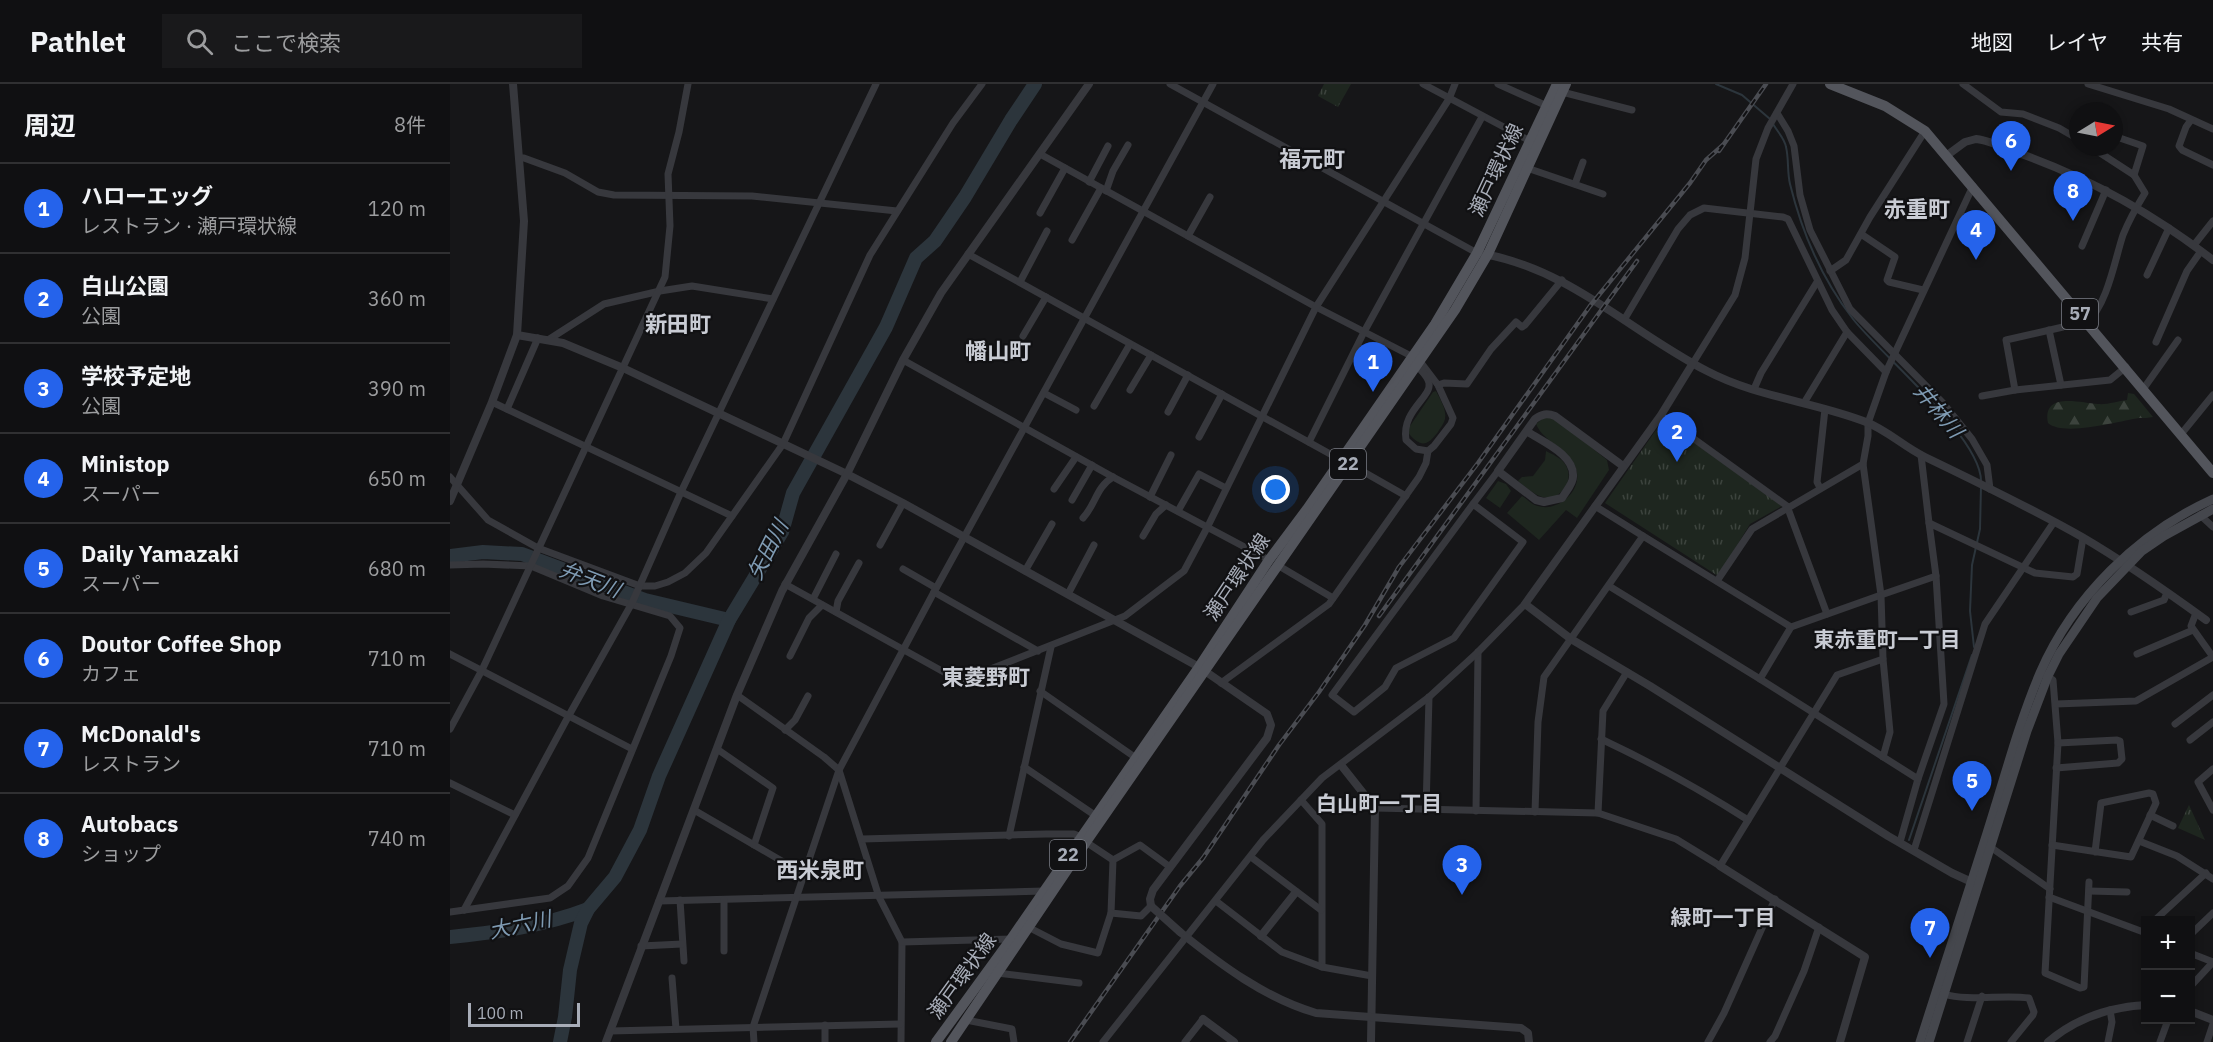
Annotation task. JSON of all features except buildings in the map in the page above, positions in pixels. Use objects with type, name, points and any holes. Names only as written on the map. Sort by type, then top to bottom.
[{"type":"main road","name":"57","points":[[1830,84],[1885,106],[1926,131],[2213,472]]},
{"type":"main road","name":"瀬戸環状線","points":[[1482,254],[1530,141],[1547,106],[1562,87]]},
{"type":"main road","name":"瀬戸環状線","points":[[936,1042],[1083,840],[1415,361],[1447,306],[1482,254],[1527,168],[1562,87]]},
{"type":"main road","points":[[1920,1042],[2027,731],[2044,674],[2077,625],[2124,563],[2167,524],[2213,499]]},
{"type":"main road","points":[[2124,563],[2200,515],[2213,510]]},
{"type":"main road","name":"瀬戸環状線","points":[[951,1042],[1030,928],[1096,816],[1202,669]]},
{"type":"main road","points":[[1929,1042],[1975,884]]},
{"type":"street","points":[[450,501],[453,481],[492,402],[517,335],[524,221],[513,84]]},
{"type":"street","points":[[450,729],[482,669],[660,291],[665,277],[670,226],[668,174],[688,84]]},
{"type":"street","points":[[464,910],[632,604],[681,492],[876,84]]},
{"type":"street","points":[[453,481],[488,520],[537,550],[639,587],[655,586],[685,573],[706,553],[784,445],[870,255],[953,123],[982,84]]},
{"type":"street","points":[[606,1042],[737,695],[785,584],[903,360],[941,293],[1089,84]]},
{"type":"street","points":[[1170,84],[1423,225],[1482,254],[1523,265],[1562,280],[1693,363],[1727,381],[1868,423],[1921,455],[1972,479],[2082,538],[2124,563],[2209,623]]},
{"type":"street","points":[[754,1042],[753,1027],[839,770],[935,590],[1213,84]]},
{"type":"street","points":[[1423,84],[1530,141]]},
{"type":"street","points":[[785,584],[905,648],[960,681],[1125,616],[1184,571],[1316,307],[1449,99],[1455,84]]},
{"type":"street","points":[[1498,84],[1547,106]]},
{"type":"street","points":[[1103,1042],[1183,935],[1216,901],[1275,826],[1322,778],[1429,697],[1525,604],[1661,415],[1735,295],[1744,258],[1756,159],[1768,128],[1793,84]]},
{"type":"street","points":[[1963,84],[2001,112],[2023,114],[2069,134]]},
{"type":"street","points":[[2088,84],[2169,109],[2213,129]]},
{"type":"street","points":[[1562,87],[1632,110]]},
{"type":"street","points":[[1776,113],[1788,131],[1794,146],[1804,216],[1850,309],[1943,403],[1971,439],[1987,465],[1989,488]]},
{"type":"street","points":[[1309,442],[1365,332],[1482,117]]},
{"type":"street","points":[[2191,120],[2179,141],[2179,146],[2182,150],[2213,165]]},
{"type":"street","points":[[1830,271],[1846,260],[1926,131]]},
{"type":"street","points":[[2123,139],[2143,146],[2134,175]]},
{"type":"street","points":[[1947,156],[1965,142],[1982,140],[2043,162],[2106,190],[2136,207],[2213,260]]},
{"type":"street","points":[[1072,240],[1104,190],[1128,145]]},
{"type":"street","points":[[1089,182],[1108,146]]},
{"type":"street","points":[[1040,154],[1415,361],[1438,385],[1453,418],[1451,424],[1428,451],[1426,463],[1406,496],[1329,604],[1221,683]]},
{"type":"street","points":[[2015,390],[2006,340],[2066,326],[2095,316],[2114,270],[2124,233],[2145,193],[2134,175],[2106,156]]},
{"type":"street","points":[[519,158],[565,173],[598,192],[614,195],[752,196],[897,211]]},
{"type":"street","points":[[1575,184],[1583,162]]},
{"type":"street","points":[[1040,213],[1065,168]]},
{"type":"street","points":[[1527,168],[1603,194]]},
{"type":"street","points":[[1883,757],[1890,732],[1883,658],[1881,595],[1863,464],[1868,423],[1886,372],[1973,186]]},
{"type":"street","points":[[2082,246],[2106,190]]},
{"type":"street","points":[[1188,236],[1210,197]]},
{"type":"street","points":[[1624,320],[1678,229],[1690,215],[1704,208],[1788,219],[1832,310],[1847,332],[1886,372]]},
{"type":"street","points":[[2156,342],[2187,271],[2213,221]]},
{"type":"street","points":[[2147,275],[2169,228]]},
{"type":"street","points":[[1020,282],[1047,231]]},
{"type":"street","points":[[1861,234],[1895,257],[1887,280],[1889,282],[1923,290]]},
{"type":"street","points":[[968,254],[1406,496]]},
{"type":"street","points":[[1438,385],[1467,384],[1491,349],[1516,322],[1522,327],[1525,325],[1562,280]]},
{"type":"street","points":[[1754,389],[1761,373],[1817,282]]},
{"type":"street","points":[[507,409],[543,339],[604,304],[692,286],[773,299]]},
{"type":"street","points":[[1023,336],[1046,297]]},
{"type":"street","points":[[2049,330],[2061,385]]},
{"type":"street","points":[[1804,403],[1847,332]]},
{"type":"street","points":[[517,335],[562,343],[623,368],[844,472],[966,537],[1202,669],[1267,714],[1271,725],[1270,731],[1153,890],[1150,899],[1151,906],[1183,935],[1264,993],[1316,1013],[1521,1028],[1528,1033],[1529,1042]]},
{"type":"street","points":[[2144,388],[2178,340]]},
{"type":"street","points":[[1094,406],[1130,344]]},
{"type":"street","points":[[1130,390],[1150,355]]},
{"type":"street","points":[[903,360],[1076,457],[1274,563],[1333,598]]},
{"type":"street","points":[[1415,361],[1428,380],[1429,388],[1407,420],[1404,430],[1406,440],[1416,449],[1428,451]]},
{"type":"street","points":[[1982,396],[2015,390],[2110,380],[2126,367]]},
{"type":"street","points":[[1168,412],[1188,375]]},
{"type":"street","points":[[1044,393],[1076,410]]},
{"type":"street","points":[[1199,437],[1222,394]]},
{"type":"street","points":[[2181,433],[2213,395]]},
{"type":"street","points":[[492,402],[732,516]]},
{"type":"street","points":[[1820,488],[1817,482],[1826,410]]},
{"type":"street","points":[[1473,504],[1523,542],[1454,638],[1396,669],[1385,687],[1354,712],[1332,695],[1473,504],[1528,432],[1535,419],[1541,415],[1555,416],[1623,466]]},
{"type":"street","points":[[1661,415],[1788,506],[1827,614]]},
{"type":"street","points":[[1498,471],[1536,500],[1544,502],[1562,498],[1571,484],[1572,469],[1567,459],[1528,432]]},
{"type":"street","points":[[1150,497],[1171,455]]},
{"type":"street","points":[[1900,842],[1918,779],[1944,704],[1936,576],[1921,455]]},
{"type":"street","points":[[1054,489],[1076,457]]},
{"type":"street","points":[[1717,582],[1752,529],[1863,464]]},
{"type":"street","points":[[1072,500],[1092,465]]},
{"type":"street","points":[[1178,512],[1199,474],[1226,488]]},
{"type":"street","points":[[1083,518],[1104,483],[1113,477]]},
{"type":"street","points":[[880,545],[903,503]]},
{"type":"street","points":[[1143,537],[1156,514],[1166,505]]},
{"type":"street","points":[[1595,506],[1791,627]]},
{"type":"street","points":[[2200,515],[2213,527]]},
{"type":"street","points":[[1914,850],[1985,624],[2022,566],[2054,522]]},
{"type":"street","points":[[1929,523],[2035,573],[2073,577],[2077,574],[2082,538]]},
{"type":"street","points":[[1025,571],[1052,524]]},
{"type":"street","points":[[1535,812],[1538,722],[1544,677],[1643,536]]},
{"type":"street","points":[[1068,594],[1094,545]]},
{"type":"street","points":[[813,599],[836,554]]},
{"type":"street","points":[[836,612],[838,601],[859,563]]},
{"type":"street","points":[[450,566],[532,564],[603,596],[670,616],[680,628],[671,656],[588,858],[568,886],[550,898],[450,912]]},
{"type":"street","points":[[903,569],[1038,651]]},
{"type":"street","points":[[1760,679],[1791,627],[1936,576]]},
{"type":"street","points":[[1609,586],[1918,779]]},
{"type":"street","points":[[2131,612],[2164,600],[2168,593]]},
{"type":"street","points":[[1525,604],[1571,639],[1900,842],[1975,884]]},
{"type":"street","points":[[790,656],[809,618],[822,605]]},
{"type":"street","points":[[2056,704],[2136,701],[2213,657],[2193,630],[2191,623],[2196,613]]},
{"type":"street","points":[[2137,654],[2193,630]]},
{"type":"street","points":[[1009,836],[1051,647]]},
{"type":"street","points":[[1476,811],[1478,652]]},
{"type":"street","points":[[450,654],[632,749]]},
{"type":"street","points":[[1720,866],[1837,675],[1883,658]]},
{"type":"street","points":[[1598,813],[1603,711],[1627,672]]},
{"type":"street","points":[[2044,674],[2053,680],[2058,743],[2045,973],[2080,988],[2084,987],[2089,882]]},
{"type":"street","points":[[1040,691],[1136,758]]},
{"type":"street","points":[[737,695],[839,770],[879,897],[902,942],[901,1042]]},
{"type":"street","points":[[2175,724],[2213,695]]},
{"type":"street","points":[[785,730],[795,720],[808,696]]},
{"type":"street","points":[[1426,810],[1429,697]]},
{"type":"street","points":[[2190,740],[2213,722]]},
{"type":"street","points":[[1601,739],[1683,780],[1748,820]]},
{"type":"street","points":[[2056,768],[2118,763],[2122,759],[2120,741],[2117,740],[2058,743]]},
{"type":"street","points":[[717,749],[773,788],[754,845]]},
{"type":"street","points":[[1341,765],[1375,808],[1371,1042]]},
{"type":"street","points":[[1024,767],[1096,816]]},
{"type":"street","points":[[2213,769],[2198,782],[2213,810]]},
{"type":"street","points":[[450,783],[515,814]]},
{"type":"street","points":[[2052,845],[2095,852],[2131,857],[2156,802],[2153,794],[2102,803],[2095,852]]},
{"type":"street","points":[[1301,800],[1322,824],[1322,967]]},
{"type":"street","points":[[1375,808],[1598,813],[1676,839],[1862,955],[1865,959],[1840,1042]]},
{"type":"street","points":[[694,810],[804,874]]},
{"type":"street","points":[[2150,815],[2173,826]]},
{"type":"street","points":[[862,839],[1074,834],[1113,860]]},
{"type":"street","points":[[2139,841],[2177,855],[2213,879]]},
{"type":"street","points":[[1113,860],[1140,845],[1170,867]]},
{"type":"street","points":[[1988,845],[2049,893],[2141,930]]},
{"type":"street","points":[[1251,857],[1321,910]]},
{"type":"street","points":[[1030,928],[1061,944],[1098,953],[1111,913],[1113,860]]},
{"type":"street","points":[[2160,916],[2206,873]]},
{"type":"street","points":[[659,901],[1044,891]]},
{"type":"street","points":[[2089,891],[2127,892]]},
{"type":"street","points":[[1261,936],[1296,892]]},
{"type":"street","points":[[1708,1042],[1724,1013],[1775,899]]},
{"type":"street","points":[[680,900],[684,962]]},
{"type":"street","points":[[724,900],[724,951]]},
{"type":"street","points":[[1216,901],[1282,952],[1322,967],[1372,976]]},
{"type":"street","points":[[1111,913],[1142,916],[1151,906]]},
{"type":"street","points":[[2195,930],[2213,914]]},
{"type":"street","points":[[1770,1042],[1775,1036],[1804,971],[1819,927]]},
{"type":"street","points":[[902,942],[1011,939]]},
{"type":"street","points":[[641,946],[682,944]]},
{"type":"street","points":[[2195,954],[2213,962],[2195,982]]},
{"type":"street","points":[[997,974],[1079,983]]},
{"type":"street","points":[[672,978],[676,1029]]},
{"type":"street","points":[[1944,994],[1956,998],[2009,995],[2031,999],[2033,1015],[2011,1042]]},
{"type":"street","points":[[1967,1042],[1982,996]]},
{"type":"street","points":[[2048,1042],[2060,1032],[2082,1020],[2110,1010],[2141,1006]]},
{"type":"street","points":[[2108,1042],[2112,1022],[2110,1010]]},
{"type":"street","points":[[2195,1013],[2213,1022],[2207,1042]]},
{"type":"street","points":[[1185,1042],[1203,1019],[1234,1042]]},
{"type":"street","points":[[966,1020],[1012,1029],[1014,1042]]},
{"type":"street","points":[[610,1031],[900,1024]]},
{"type":"street","points":[[2160,1042],[2167,1024]]},
{"type":"street","points":[[825,1025],[825,1042]]},
{"type":"green space","points":[[1324,84],[1351,84],[1338,107],[1318,96]]},
{"type":"green space","points":[[1436,391],[1444,408],[1444,421],[1430,441],[1420,443],[1408,433],[1408,429],[1433,392]]},
{"type":"green space","points":[[2128,393],[2134,394],[2153,417],[2066,429],[2048,423],[2048,413],[2051,406],[2056,403],[2073,401],[2105,404],[2127,400]]},
{"type":"green space","points":[[1547,415],[1552,416],[1607,460],[1609,470],[1577,518],[1566,510],[1539,540],[1507,513],[1522,496],[1538,506],[1553,506],[1571,494],[1577,480],[1575,465],[1570,458],[1545,437],[1536,424]]},
{"type":"green space","points":[[1663,420],[1782,506],[1750,524],[1718,576],[1605,503]]},
{"type":"green space","points":[[1546,451],[1565,464],[1569,477],[1560,493],[1549,498],[1535,494],[1518,481],[1522,477],[1533,476],[1545,460]]},
{"type":"green space","points":[[1498,481],[1506,484],[1511,491],[1500,508],[1486,498]]},
{"type":"green space","points":[[2189,805],[2205,840],[2178,828]]},
{"type":"waterway","name":"矢田川","points":[[560,1042],[570,970],[581,923],[588,909],[615,877],[640,830],[659,776],[729,620],[782,532],[793,493],[886,327],[916,258],[935,241],[1035,84]]},
{"type":"waterway","name":"井林川","points":[[1716,84],[1742,95],[1770,119]]},
{"type":"waterway","name":"井林川","points":[[1773,124],[1785,144],[1789,179],[1800,220],[1831,288],[1853,319],[1948,420],[1977,463],[1981,481]]},
{"type":"waterway","name":"井林川","points":[[1974,647],[1970,611],[1972,565],[1980,529],[1981,486]]},
{"type":"waterway","name":"弁天川","points":[[450,556],[483,552],[522,554],[645,600],[729,620]]},
{"type":"waterway","name":"井林川","points":[[1909,840],[1972,655]]},
{"type":"waterway","name":"大六川","points":[[450,937],[486,933],[555,920],[588,909]]},
{"type":"railway","points":[[1719,151],[1766,84]]},
{"type":"railway","points":[[1070,1042],[1180,886],[1203,858],[1279,745],[1319,692],[1365,625],[1399,567],[1478,463],[1590,306],[1706,160],[1723,145]]},
{"type":"railway","points":[[1379,616],[1637,261]]},
{"type":"place","name":"Doutor Coffee Shop","points":[[2011,171]]},
{"type":"place","name":"Autobacs","points":[[2073,221]]},
{"type":"place","name":"Ministop","points":[[1976,260]]},
{"type":"place","name":"ハローエッグ","points":[[1373,392]]},
{"type":"place","name":"白山公園","points":[[1677,462]]},
{"type":"place","name":"Daily Yamazaki","points":[[1972,811]]},
{"type":"place","name":"学校予定地","points":[[1462,895]]},
{"type":"place","name":"McDonald's","points":[[1930,958]]},
{"type":"district","name":"福元町","points":[[1312,159]]},
{"type":"district","name":"赤重町","points":[[1917,209]]},
{"type":"district","name":"新田町","points":[[678,324]]},
{"type":"district","name":"幡山町","points":[[998,351]]},
{"type":"district","name":"東赤重町一丁目","points":[[1887,640]]},
{"type":"district","name":"東菱野町","points":[[986,677]]},
{"type":"district","name":"白山町一丁目","points":[[1379,804]]},
{"type":"district","name":"西米泉町","points":[[820,870]]},
{"type":"district","name":"緑町一丁目","points":[[1723,918]]}]
